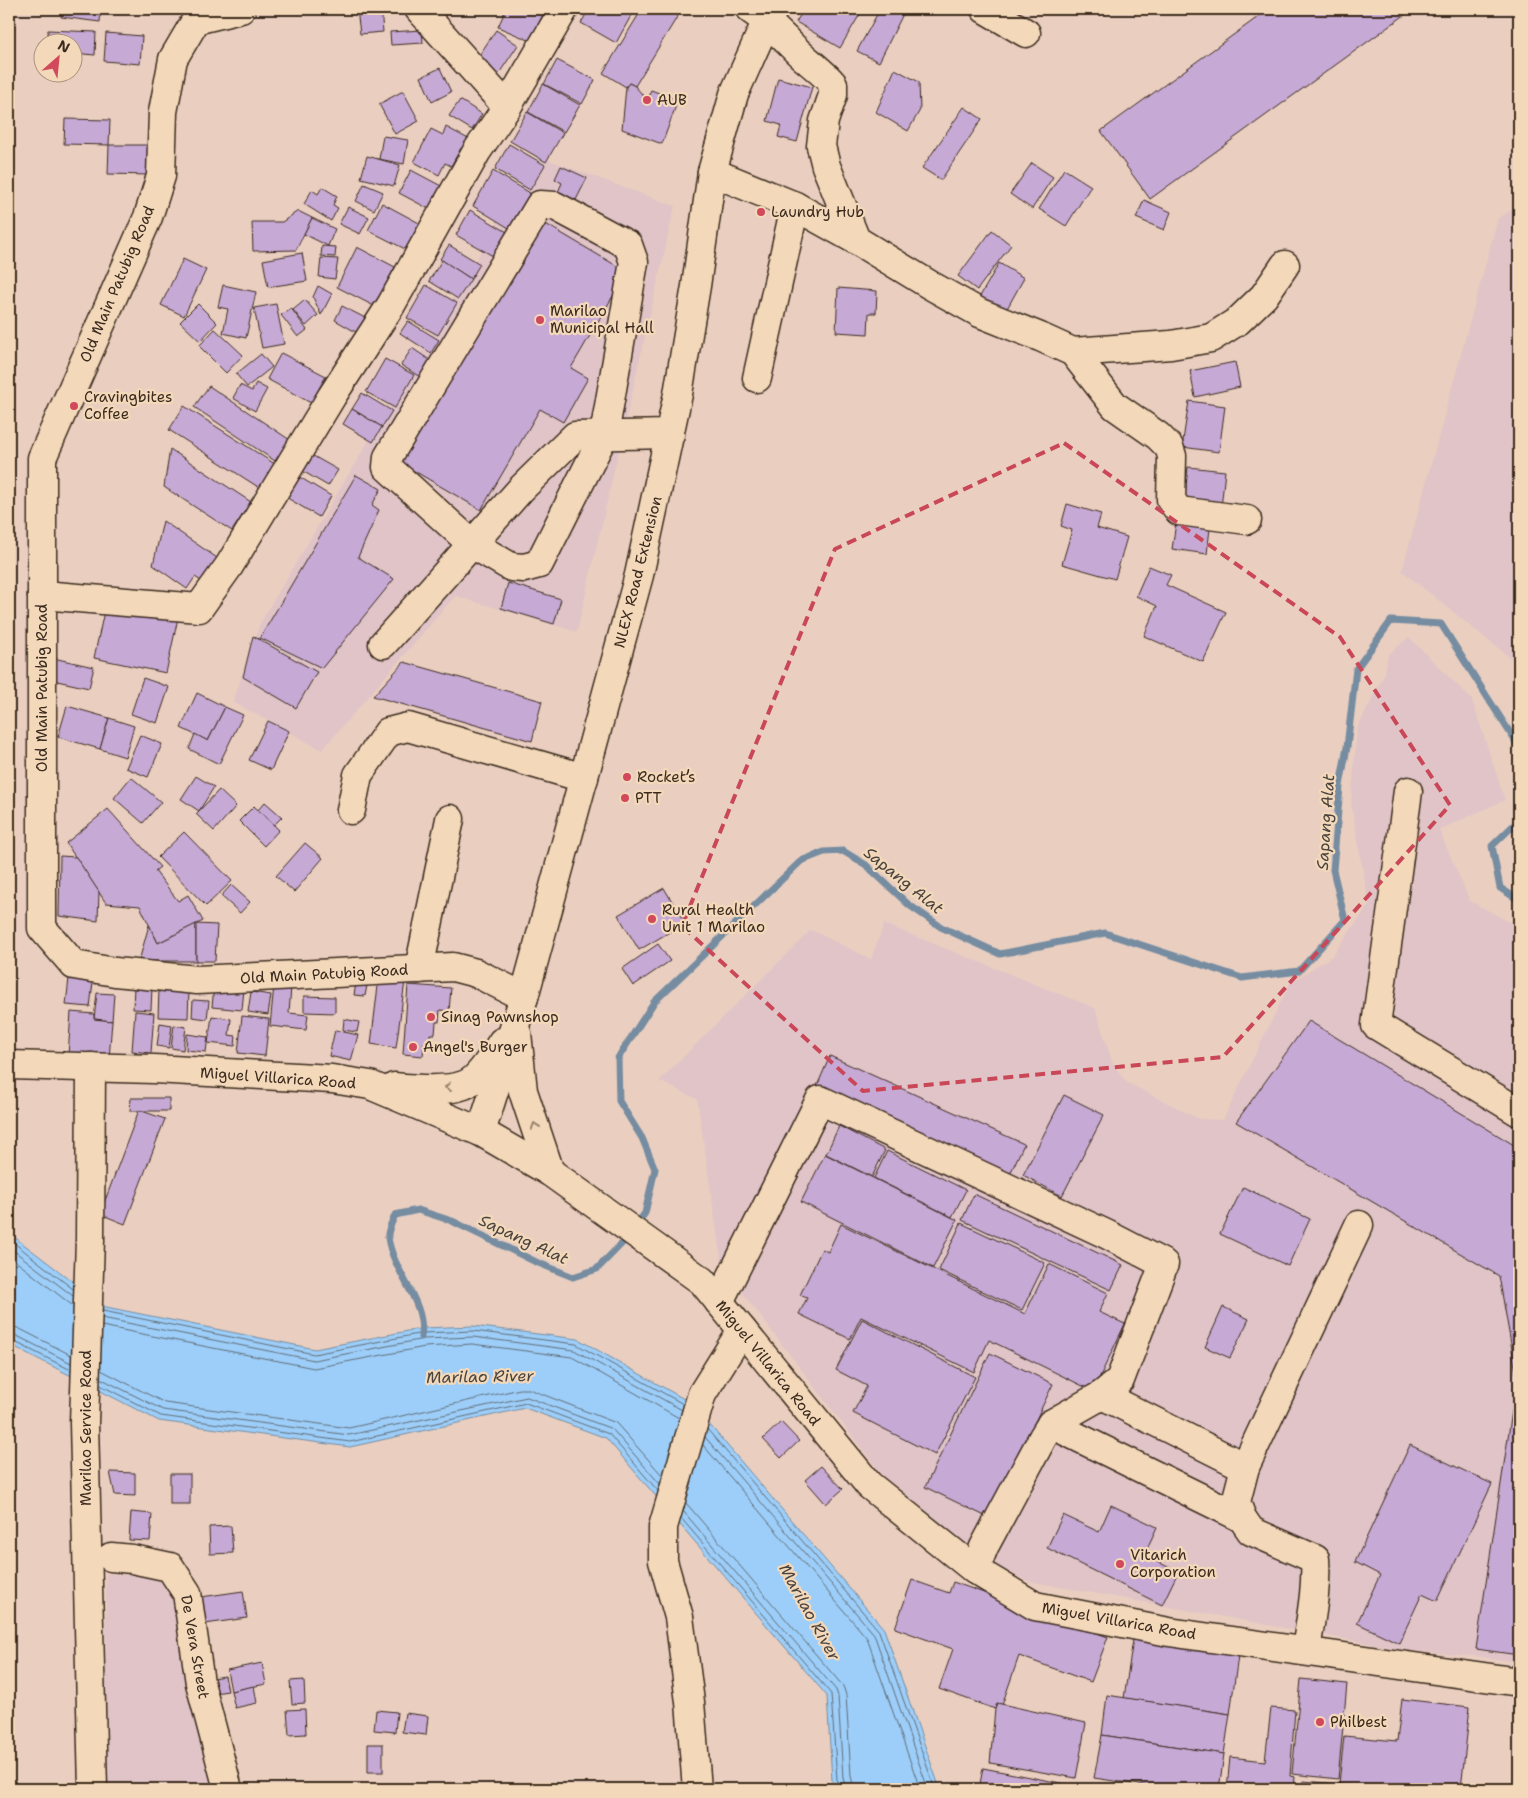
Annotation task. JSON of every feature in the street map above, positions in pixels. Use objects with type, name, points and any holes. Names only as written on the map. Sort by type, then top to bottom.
[{"type":"street","name":"Old Main Patubig Road","points":[[241,9],[198,14],[173,59],[163,112],[161,176],[148,217],[42,458],[42,928],[74,965],[115,972],[197,980],[453,967],[476,973],[520,1008]]},
{"type":"street","points":[[419,9],[507,107]]},
{"type":"street","points":[[42,595],[198,608],[228,566],[332,396],[391,305],[477,150],[507,107],[564,9]]},
{"type":"street","points":[[985,9],[1026,33]]},
{"type":"street","points":[[764,13],[797,51],[825,74],[833,84],[833,95],[824,121],[821,146],[826,166],[856,240]]},
{"type":"street","name":"NLEX Road Extension","points":[[481,1132],[520,1008],[639,575],[670,434],[696,286],[712,172],[734,94],[764,13]]},
{"type":"street","points":[[712,172],[796,206],[980,313],[1073,352],[1115,406],[1169,446],[1172,456],[1171,500],[1178,511],[1247,520]]},
{"type":"street","points":[[540,205],[555,206],[628,244],[634,262],[604,435],[539,564],[524,568],[511,566],[472,544],[388,467],[386,463],[451,350],[540,205]]},
{"type":"street","points":[[756,378],[796,206]]},
{"type":"street","points":[[1073,352],[1171,345],[1211,338],[1238,321],[1258,302],[1286,266]]},
{"type":"street","points":[[383,644],[521,489],[574,436],[670,434]]},
{"type":"street","points":[[351,810],[358,775],[388,732],[408,726],[584,778]]},
{"type":"street","points":[[1408,790],[1376,1025],[1519,1112]]},
{"type":"street","points":[[419,969],[450,819]]},
{"type":"street","points":[[370,1085],[428,1090],[466,1085],[489,1063],[520,1008]]},
{"type":"street","points":[[520,1008],[517,1046],[523,1091],[550,1172]]},
{"type":"street","name":"Miguel Villarica Road","points":[[9,1065],[91,1067],[332,1079],[370,1085],[481,1132],[550,1172],[702,1281],[869,1485],[975,1570],[1035,1606],[1169,1632],[1519,1682]]},
{"type":"street","name":"Marilao Service Road","points":[[91,1067],[90,1240],[84,1424],[93,1789]]},
{"type":"street","points":[[719,1302],[820,1100],[1097,1230],[1164,1264],[1120,1380],[1102,1396],[1051,1424],[984,1547],[975,1570]]},
{"type":"street","points":[[1306,1651],[1316,1573],[1315,1559],[1251,1531],[1242,1518],[1236,1502],[1245,1467],[1359,1225]]},
{"type":"street","points":[[697,1789],[690,1702],[679,1617],[663,1561],[663,1527],[702,1394],[742,1330]]},
{"type":"street","points":[[1102,1396],[1245,1467]]},
{"type":"street","points":[[1051,1424],[1242,1518]]},
{"type":"street","name":"De Vera Street","points":[[111,1557],[132,1559],[170,1567],[187,1593],[200,1683],[228,1789]]},
{"type":"highlighted area","points":[[1064,443],[1340,637],[1450,805],[1223,1057],[863,1091],[682,926],[835,549]]},
{"type":"shaded area","points":[[538,156],[675,206],[577,632],[455,596],[322,750],[233,702],[260,623]]},
{"type":"shaded area","points":[[1519,206],[1519,665],[1402,571],[1498,218]]},
{"type":"shaded area","points":[[1409,637],[1472,700],[1505,800],[1439,830],[1470,901],[1519,927],[1519,1662],[1411,1651],[1027,1581],[949,1542],[898,1496],[722,1266],[697,1099],[659,1081],[811,930],[871,959],[884,924],[1095,1008],[1113,1064],[1126,1082],[1199,1119],[1223,1120],[1290,983],[1332,956],[1369,905],[1351,803],[1357,729],[1385,673],[1388,655]]},
{"type":"shaded area","points":[[106,1574],[180,1576],[222,1789],[106,1789]]},
{"type":"water","name":"Marilao River","points":[[9,1233],[106,1307],[315,1349],[423,1328],[473,1326],[578,1339],[691,1403],[884,1629],[940,1789],[836,1789],[832,1781],[827,1696],[606,1438],[525,1408],[350,1447],[159,1421],[9,1344]]},
{"type":"building","points":[[62,9],[101,9],[100,22],[61,17]]},
{"type":"building","points":[[357,9],[381,9],[383,32],[360,34]]},
{"type":"building","points":[[506,9],[538,9],[544,12],[531,41],[498,27]]},
{"type":"building","points":[[589,9],[623,9],[632,14],[616,43],[581,23]]},
{"type":"building","points":[[642,9],[682,9],[635,86],[629,83],[626,87],[603,73]]},
{"type":"building","points":[[804,9],[863,9],[840,48],[796,22]]},
{"type":"building","points":[[880,9],[905,10],[879,62],[857,51]]},
{"type":"building","points":[[1269,9],[1413,9],[1150,199],[1101,131]]},
{"type":"building","points":[[48,30],[96,32],[95,55],[82,54],[82,32],[48,32]]},
{"type":"building","points":[[422,30],[423,43],[391,45],[390,32]]},
{"type":"building","points":[[496,30],[518,45],[496,78],[474,63]]},
{"type":"building","points":[[106,33],[142,36],[140,64],[104,61]]},
{"type":"building","points":[[557,60],[595,80],[582,104],[544,84]]},
{"type":"building","points":[[440,68],[451,92],[432,102],[421,77]]},
{"type":"building","points":[[895,69],[919,82],[920,110],[908,131],[876,112]]},
{"type":"building","points":[[778,78],[812,87],[797,142],[778,137],[781,125],[767,121]]},
{"type":"building","points":[[629,83],[635,86],[647,100],[651,90],[678,100],[662,144],[622,129],[626,87]]},
{"type":"building","points":[[543,84],[580,105],[564,132],[528,112]]},
{"type":"building","points":[[403,91],[419,121],[395,134],[379,104]]},
{"type":"building","points":[[460,100],[482,114],[472,130],[449,116]]},
{"type":"building","points":[[964,107],[982,119],[941,180],[922,168]]},
{"type":"building","points":[[527,112],[563,133],[546,162],[510,141]]},
{"type":"building","points":[[65,119],[110,120],[109,145],[64,144]]},
{"type":"building","points":[[446,127],[474,142],[469,152],[461,148],[451,166],[445,163],[439,175],[414,162],[431,129],[443,135]]},
{"type":"building","points":[[383,136],[408,140],[404,164],[379,159]]},
{"type":"building","points":[[509,144],[545,165],[530,190],[495,169]]},
{"type":"building","points":[[109,145],[148,145],[148,175],[108,174]]},
{"type":"building","points":[[367,156],[400,165],[394,186],[361,178]]},
{"type":"building","points":[[1032,163],[1053,177],[1032,209],[1010,194]]},
{"type":"building","points":[[561,166],[587,178],[576,200],[558,192],[562,183],[555,179]]},
{"type":"building","points":[[1064,169],[1091,186],[1066,226],[1039,209]]},
{"type":"building","points":[[411,170],[443,187],[431,210],[399,193]]},
{"type":"building","points":[[493,171],[530,193],[509,228],[473,206]]},
{"type":"building","points":[[364,184],[383,192],[374,210],[356,201]]},
{"type":"building","points":[[322,187],[337,196],[333,205],[338,208],[331,221],[304,204],[312,190],[318,194]]},
{"type":"building","points":[[1144,200],[1171,212],[1164,230],[1136,218]]},
{"type":"building","points":[[382,203],[421,224],[407,250],[368,230]]},
{"type":"building","points":[[348,207],[369,217],[360,234],[339,224]]},
{"type":"building","points":[[470,210],[507,232],[493,256],[456,235]]},
{"type":"building","points":[[298,211],[312,218],[296,250],[253,251],[252,222],[282,222]]},
{"type":"building","points":[[312,218],[335,229],[328,246],[304,234]]},
{"type":"building","name":"Marilao Municipal Hall","points":[[539,220],[627,272],[571,368],[588,378],[563,422],[540,409],[481,510],[399,462]]},
{"type":"building","points":[[992,230],[1011,245],[977,290],[958,276]]},
{"type":"building","points":[[449,245],[480,264],[471,279],[440,259]]},
{"type":"building","points":[[322,246],[336,247],[335,257],[321,256]]},
{"type":"building","points":[[357,247],[395,267],[374,306],[337,287]]},
{"type":"building","points":[[302,253],[307,281],[268,287],[263,260]]},
{"type":"building","points":[[321,258],[338,259],[335,279],[319,277]]},
{"type":"building","points":[[183,259],[206,270],[184,316],[161,305]]},
{"type":"building","points":[[442,260],[471,279],[458,299],[429,281]]},
{"type":"building","points":[[999,263],[1024,278],[1004,314],[978,300]]},
{"type":"building","points":[[223,285],[256,292],[246,338],[223,333],[228,309],[218,307]]},
{"type":"building","points":[[426,285],[457,303],[438,335],[407,318]]},
{"type":"building","points":[[318,286],[332,294],[321,315],[313,297]]},
{"type":"building","points":[[838,288],[877,291],[876,313],[869,313],[868,334],[836,332]]},
{"type":"building","points":[[305,300],[318,315],[306,326],[293,310]]},
{"type":"building","points":[[198,304],[217,323],[200,341],[180,322]]},
{"type":"building","points":[[276,304],[284,344],[262,348],[254,308]]},
{"type":"building","points":[[342,306],[369,320],[361,335],[335,320]]},
{"type":"building","points":[[291,308],[307,330],[298,337],[281,315]]},
{"type":"building","points":[[408,321],[439,340],[431,353],[400,333]]},
{"type":"building","points":[[215,329],[243,355],[226,373],[199,346]]},
{"type":"building","points":[[412,348],[431,361],[420,377],[401,365]]},
{"type":"building","points":[[281,353],[326,376],[311,403],[267,379]]},
{"type":"building","points":[[261,354],[272,367],[247,387],[236,374]]},
{"type":"building","points":[[385,359],[414,375],[395,408],[366,392]]},
{"type":"building","points":[[1235,362],[1240,387],[1195,397],[1190,371]]},
{"type":"building","points":[[256,383],[267,389],[255,411],[233,398],[240,385],[252,391]]},
{"type":"building","points":[[209,386],[296,444],[281,465],[194,407]]},
{"type":"building","points":[[362,393],[392,411],[382,427],[352,409]]},
{"type":"building","points":[[1189,401],[1225,406],[1219,452],[1182,447]]},
{"type":"building","points":[[184,406],[281,468],[266,492],[169,430]]},
{"type":"building","points":[[352,409],[382,427],[373,442],[343,424]]},
{"type":"building","points":[[170,449],[251,502],[232,531],[164,487]]},
{"type":"building","points":[[308,453],[338,470],[328,486],[299,469]]},
{"type":"building","points":[[1188,467],[1225,471],[1221,508],[1184,505]]},
{"type":"building","points":[[296,475],[331,496],[319,517],[284,496]]},
{"type":"building","points":[[356,475],[381,489],[372,505],[379,510],[358,557],[394,579],[322,668],[260,638]]},
{"type":"building","points":[[1067,504],[1101,514],[1097,528],[1127,537],[1115,579],[1062,564],[1072,530],[1061,526]]},
{"type":"building","points":[[1177,516],[1211,520],[1207,554],[1172,549]]},
{"type":"building","points":[[163,521],[223,562],[207,585],[195,577],[187,589],[153,565]]},
{"type":"building","points":[[1149,566],[1171,575],[1166,585],[1226,612],[1203,662],[1144,636],[1157,606],[1136,596]]},
{"type":"building","points":[[508,583],[561,599],[554,624],[501,608]]},
{"type":"building","points":[[106,602],[178,618],[166,673],[94,658]]},
{"type":"building","points":[[253,636],[317,672],[296,708],[243,677]]},
{"type":"building","points":[[53,658],[94,667],[89,688],[48,679]]},
{"type":"building","points":[[404,662],[542,701],[532,741],[373,696]]},
{"type":"building","points":[[143,678],[169,687],[157,723],[131,714]]},
{"type":"building","points":[[197,693],[225,707],[208,741],[181,728]]},
{"type":"building","points":[[67,706],[109,718],[100,749],[58,737]]},
{"type":"building","points":[[225,707],[243,715],[219,764],[189,749],[195,734],[208,741]]},
{"type":"building","points":[[109,718],[134,726],[125,757],[100,749]]},
{"type":"building","points":[[268,721],[289,731],[271,770],[249,760]]},
{"type":"building","points":[[140,735],[162,744],[148,777],[126,768]]},
{"type":"building","points":[[196,776],[214,787],[199,811],[181,799]]},
{"type":"building","points":[[131,777],[161,802],[143,823],[114,798]]},
{"type":"building","points":[[219,790],[236,806],[214,831],[196,814]]},
{"type":"building","points":[[265,802],[282,817],[274,825],[258,810]]},
{"type":"building","points":[[254,806],[279,830],[264,846],[239,821]]},
{"type":"building","points":[[108,809],[160,867],[155,871],[178,901],[188,895],[203,921],[158,943],[140,906],[106,903],[66,843]]},
{"type":"building","points":[[184,832],[232,881],[206,906],[158,857]]},
{"type":"building","points":[[305,843],[323,858],[294,892],[276,876]]},
{"type":"building","points":[[60,856],[76,857],[99,892],[98,921],[59,916]]},
{"type":"building","points":[[231,885],[250,902],[240,913],[221,896]]},
{"type":"building","name":"Rural Health Unit 1 Marilao","points":[[664,888],[685,923],[639,950],[618,915]]},
{"type":"building","points":[[196,924],[196,961],[139,961],[149,925],[158,943]]},
{"type":"building","points":[[196,924],[217,925],[215,961],[196,961]]},
{"type":"building","points":[[658,944],[670,961],[633,986],[622,969]]},
{"type":"building","points":[[379,977],[405,981],[396,1048],[371,1044]]},
{"type":"building","points":[[69,978],[93,982],[90,1007],[66,1005]]},
{"type":"building","points":[[356,983],[367,985],[365,996],[354,995]]},
{"type":"building","points":[[274,985],[291,987],[289,1013],[308,1015],[306,1030],[270,1026]]},
{"type":"building","points":[[408,985],[451,988],[449,1011],[440,1010],[435,1034],[430,1034],[430,1044],[424,1044],[423,1056],[403,1054]]},
{"type":"building","points":[[134,986],[152,987],[151,1010],[133,1009]]},
{"type":"building","points":[[214,986],[244,989],[242,1010],[212,1007]]},
{"type":"building","points":[[159,989],[189,990],[188,1018],[158,1017]]},
{"type":"building","points":[[251,992],[271,995],[268,1015],[248,1012]]},
{"type":"building","points":[[97,993],[114,994],[112,1021],[94,1019]]},
{"type":"building","points":[[304,996],[335,997],[335,1013],[304,1012]]},
{"type":"building","points":[[193,1000],[209,1001],[207,1019],[192,1017]]},
{"type":"building","points":[[135,1011],[154,1013],[151,1053],[132,1051]]},
{"type":"building","points":[[71,1012],[94,1014],[94,1019],[112,1021],[109,1059],[68,1056]]},
{"type":"building","points":[[212,1016],[231,1019],[229,1035],[236,1036],[235,1046],[208,1043]]},
{"type":"building","points":[[242,1016],[269,1019],[265,1056],[238,1053]]},
{"type":"building","points":[[344,1019],[359,1022],[357,1032],[343,1030]]},
{"type":"building","points":[[1309,1021],[1519,1148],[1519,1655],[1476,1649],[1517,1378],[1499,1276],[1236,1122]]},
{"type":"building","points":[[160,1023],[172,1025],[169,1048],[157,1046]]},
{"type":"building","points":[[174,1025],[186,1027],[183,1050],[171,1048]]},
{"type":"building","points":[[335,1030],[358,1035],[351,1061],[329,1056]]},
{"type":"building","points":[[187,1034],[208,1037],[206,1052],[186,1050]]},
{"type":"building","points":[[830,1056],[1024,1144],[1010,1174],[817,1086]]},
{"type":"building","points":[[1064,1095],[1104,1115],[1062,1196],[1023,1175]]},
{"type":"building","points":[[131,1098],[169,1098],[169,1111],[130,1111]]},
{"type":"building","points":[[139,1110],[165,1119],[125,1224],[100,1214]]},
{"type":"building","points":[[839,1126],[885,1150],[872,1177],[826,1154]]},
{"type":"building","points":[[887,1151],[966,1190],[952,1217],[874,1178]]},
{"type":"building","points":[[825,1154],[957,1220],[933,1268],[801,1202]]},
{"type":"building","points":[[1243,1187],[1310,1219],[1288,1266],[1220,1234]]},
{"type":"building","points":[[974,1194],[1123,1265],[1111,1290],[962,1220]]},
{"type":"building","points":[[961,1223],[1045,1263],[1022,1310],[939,1270]]},
{"type":"building","points":[[841,1224],[1025,1314],[1049,1264],[1108,1293],[1099,1312],[1125,1324],[1093,1391],[989,1340],[974,1372],[861,1317],[850,1339],[799,1314],[807,1298],[800,1295],[822,1249],[828,1252]]},
{"type":"building","points":[[1223,1307],[1249,1319],[1230,1358],[1205,1347]]},
{"type":"building","points":[[862,1319],[975,1377],[935,1455],[853,1413],[867,1386],[836,1370]]},
{"type":"building","points":[[990,1353],[1053,1384],[989,1518],[925,1487]]},
{"type":"building","points":[[781,1422],[799,1441],[781,1458],[763,1439]]},
{"type":"building","points":[[1410,1445],[1492,1484],[1437,1601],[1422,1594],[1399,1643],[1357,1623],[1380,1575],[1355,1562]]},
{"type":"building","points":[[821,1466],[843,1489],[826,1504],[805,1480]]},
{"type":"building","points":[[110,1472],[135,1473],[135,1496],[115,1495]]},
{"type":"building","points":[[170,1474],[190,1474],[190,1504],[170,1504]]},
{"type":"building","name":"Vitarich Corporation","points":[[1111,1505],[1157,1527],[1144,1555],[1178,1572],[1162,1605],[1047,1548],[1063,1515],[1099,1532]]},
{"type":"building","points":[[131,1512],[152,1514],[150,1541],[129,1540]]},
{"type":"building","points":[[231,1526],[233,1553],[210,1554],[209,1527]]},
{"type":"building","points":[[912,1580],[949,1593],[953,1582],[1108,1637],[1091,1682],[1019,1656],[1002,1705],[997,1703],[995,1709],[939,1689],[953,1649],[895,1628]]},
{"type":"building","points":[[243,1591],[247,1618],[205,1624],[201,1597]]},
{"type":"building","points":[[1133,1640],[1238,1656],[1230,1714],[1124,1698]]},
{"type":"building","points":[[262,1663],[266,1684],[231,1691],[227,1670]]},
{"type":"building","points":[[225,1676],[228,1691],[208,1694],[206,1679]]},
{"type":"building","name":"Philbest","points":[[1301,1679],[1347,1684],[1338,1779],[1292,1774]]},
{"type":"building","points":[[304,1680],[305,1703],[292,1704],[290,1681]]},
{"type":"building","points":[[254,1686],[257,1703],[235,1708],[231,1691]]},
{"type":"building","points":[[1107,1695],[1230,1714],[1224,1754],[1102,1735]]},
{"type":"building","points":[[1402,1699],[1470,1707],[1461,1789],[1384,1789],[1339,1784],[1344,1736],[1397,1741]]},
{"type":"building","points":[[997,1703],[1086,1723],[1076,1778],[990,1763]]},
{"type":"building","points":[[1271,1708],[1295,1710],[1290,1776],[1295,1777],[1294,1789],[1227,1789],[1230,1757],[1265,1761]]},
{"type":"building","points":[[305,1709],[306,1734],[289,1735],[287,1710]]},
{"type":"building","points":[[376,1710],[397,1712],[395,1732],[374,1730]]},
{"type":"building","points":[[405,1713],[428,1716],[426,1735],[402,1732]]},
{"type":"building","points":[[1102,1735],[1224,1754],[1219,1789],[1167,1789],[1094,1778]]},
{"type":"building","points":[[368,1744],[383,1744],[383,1772],[368,1772]]},
{"type":"building","points":[[983,1768],[1071,1785],[1070,1789],[979,1789]]},
{"type":"building","points":[[1303,1781],[1339,1784],[1384,1789],[1302,1789]]},
{"type":"waterway","name":"Sapang Alat","points":[[635,1227],[645,1213],[655,1169],[642,1138],[619,1101],[618,1058],[654,1002],[801,861],[824,852],[843,851],[866,865],[909,905],[941,927],[1000,954],[1105,933],[1242,978],[1299,971],[1345,920],[1333,870],[1340,786],[1347,747],[1356,669],[1391,621],[1441,624],[1519,747]]},
{"type":"waterway","name":"Sapang Alat","points":[[1519,820],[1492,846],[1500,888],[1519,900]]},
{"type":"waterway","name":"Sapang Alat","points":[[421,1337],[419,1311],[396,1262],[388,1237],[395,1215],[418,1210],[452,1221],[536,1262],[573,1277],[597,1269],[629,1236]]},
{"type":"place","name":"AUB","points":[[647,100]]},
{"type":"place","name":"Laundry Hub","points":[[761,212]]},
{"type":"place","name":"Marilao Municipal Hall","points":[[540,320]]},
{"type":"place","name":"Cravingbites Coffee","points":[[74,406]]},
{"type":"place","name":"Rocket’s","points":[[627,777]]},
{"type":"place","name":"PTT","points":[[625,798]]},
{"type":"place","name":"Rural Health Unit 1 Marilao","points":[[652,919]]},
{"type":"place","name":"Sinag Pawnshop","points":[[431,1017]]},
{"type":"place","name":"Angel's Burger","points":[[413,1047]]},
{"type":"place","name":"Vitarich Corporation","points":[[1120,1564]]},
{"type":"place","name":"Philbest","points":[[1320,1722]]}]
